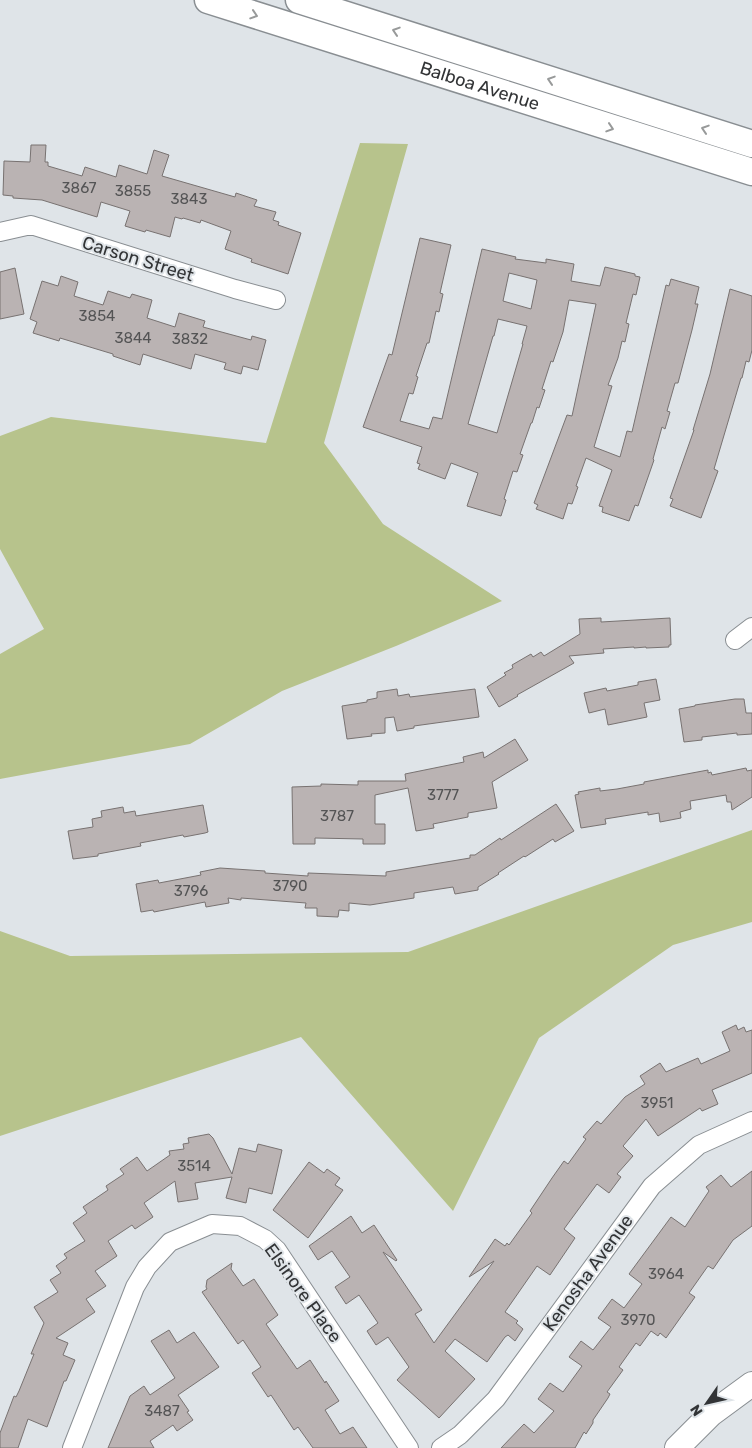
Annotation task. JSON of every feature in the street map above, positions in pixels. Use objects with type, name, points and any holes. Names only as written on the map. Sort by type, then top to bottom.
[{"type":"main road","name":"Balboa Avenue","points":[[208,0],[752,172]]},
{"type":"main road","name":"Balboa Avenue","points":[[299,0],[752,144]]},
{"type":"main road","points":[[677,1448],[710,1414],[752,1384]]},
{"type":"street","name":"Carson Street","points":[[0,232],[31,225],[234,289],[276,300]]},
{"type":"street","points":[[735,640],[752,627]]},
{"type":"street","name":"Kenosha Avenue","points":[[441,1448],[460,1435],[496,1399],[652,1186],[699,1144],[752,1121]]},
{"type":"street","name":"Elsinore Place","points":[[72,1448],[135,1287],[147,1267],[170,1242],[212,1224],[240,1226],[265,1239],[277,1250],[409,1448]]},
{"type":"green space","points":[[360,143],[408,144],[324,443],[383,524],[502,601],[396,646],[282,691],[190,744],[0,779],[0,654],[44,629],[0,549],[0,436],[51,417],[266,443]]},
{"type":"green space","points":[[752,830],[752,922],[673,945],[539,1038],[453,1211],[301,1037],[0,1136],[0,931],[70,956],[408,952]]},
{"type":"building","points":[[31,145],[46,145],[45,162],[48,162],[48,166],[82,176],[85,167],[116,177],[119,165],[147,174],[154,150],[169,155],[162,176],[235,197],[236,193],[257,200],[254,206],[276,212],[273,220],[279,222],[278,225],[301,233],[288,274],[251,262],[252,259],[225,249],[231,231],[201,220],[200,223],[175,217],[170,237],[125,226],[130,211],[101,202],[97,217],[42,200],[13,198],[13,196],[3,195],[4,161],[30,162]]},
{"type":"building","points":[[420,238],[451,245],[440,293],[443,294],[439,312],[436,311],[429,343],[427,343],[416,376],[418,377],[413,394],[409,393],[400,421],[429,429],[433,417],[442,419],[482,249],[516,257],[515,259],[546,263],[546,259],[574,264],[571,281],[600,286],[605,267],[635,274],[635,276],[640,277],[636,295],[633,294],[626,323],[629,324],[625,342],[622,341],[608,385],[612,386],[594,447],[620,457],[627,431],[632,432],[666,285],[669,286],[671,279],[699,287],[695,304],[698,304],[692,330],[678,383],[675,383],[667,411],[670,412],[665,429],[662,427],[654,460],[638,506],[635,505],[629,521],[602,512],[603,507],[599,506],[612,470],[586,458],[572,504],[568,503],[563,519],[536,509],[538,505],[534,503],[567,415],[572,416],[596,304],[569,300],[563,332],[542,389],[545,390],[520,454],[523,455],[517,472],[513,471],[501,516],[467,506],[478,473],[451,463],[445,479],[418,469],[420,464],[417,463],[422,447],[363,427],[389,354],[392,355]],"holes":[[[509,273],[537,280],[531,309],[503,301]],[[498,319],[527,326],[497,433],[468,424]]]},
{"type":"building","points":[[15,268],[24,314],[0,319],[0,272]]},
{"type":"building","points":[[61,276],[78,282],[74,296],[103,305],[108,291],[130,298],[132,294],[152,300],[147,318],[175,327],[179,313],[205,321],[203,327],[251,340],[252,336],[266,340],[258,370],[243,366],[241,374],[224,369],[226,363],[195,354],[191,369],[143,354],[140,365],[113,356],[113,354],[60,338],[59,341],[33,333],[37,322],[30,319],[42,281],[58,286]]},
{"type":"building","points":[[730,289],[752,296],[752,350],[749,362],[746,361],[714,469],[718,471],[701,518],[670,506],[673,499],[670,498],[694,430],[710,374]]},
{"type":"building","points":[[601,618],[601,622],[670,618],[671,645],[669,647],[603,649],[604,653],[569,656],[574,663],[499,707],[487,687],[506,675],[504,673],[513,668],[512,665],[531,654],[533,657],[541,652],[544,656],[580,634],[579,619]]},
{"type":"building","points":[[656,679],[660,700],[644,703],[647,717],[608,725],[605,709],[589,713],[584,693],[606,688],[607,691],[638,685],[638,682]]},
{"type":"building","points":[[397,689],[398,696],[409,694],[410,697],[475,689],[479,717],[414,726],[414,728],[397,731],[394,717],[385,718],[385,733],[347,739],[342,706],[367,702],[367,700],[377,698],[377,692]]},
{"type":"building","points":[[744,699],[746,713],[752,713],[752,734],[737,735],[737,733],[702,737],[702,740],[684,742],[679,709]]},
{"type":"building","points":[[515,739],[528,760],[492,782],[497,808],[468,813],[468,817],[433,824],[434,828],[416,831],[408,788],[375,795],[375,824],[385,824],[385,844],[363,844],[363,839],[315,838],[315,844],[293,844],[292,787],[321,786],[321,784],[358,785],[358,781],[406,781],[405,774],[464,762],[463,757],[483,752],[484,758]]},
{"type":"building","points":[[746,768],[747,771],[752,770],[752,797],[732,810],[731,802],[727,802],[726,795],[690,801],[691,809],[680,812],[681,818],[660,822],[659,813],[648,815],[648,812],[605,819],[606,824],[581,828],[575,795],[579,794],[578,792],[600,788],[600,791],[617,789],[708,770],[708,773],[711,772],[712,775]]},
{"type":"building","points":[[556,804],[574,831],[555,842],[553,839],[524,856],[478,887],[478,890],[455,894],[453,887],[414,893],[414,898],[370,905],[349,903],[349,911],[339,910],[338,917],[317,916],[317,908],[305,908],[306,903],[241,898],[241,900],[228,898],[229,903],[206,907],[205,902],[154,912],[153,910],[141,912],[136,884],[158,880],[159,883],[201,875],[200,872],[220,868],[308,876],[308,873],[386,876],[386,872],[470,858],[470,855],[475,855],[500,838],[501,840]]},
{"type":"building","points":[[203,805],[208,832],[140,843],[141,846],[98,854],[98,856],[73,859],[68,831],[93,827],[92,819],[102,817],[101,811],[123,807],[124,813],[135,811],[136,816]]},
{"type":"building","points":[[736,1025],[738,1030],[744,1027],[746,1032],[752,1030],[752,1073],[712,1090],[718,1104],[702,1111],[700,1108],[658,1136],[646,1119],[623,1146],[633,1156],[617,1174],[621,1177],[609,1193],[597,1184],[564,1229],[575,1238],[550,1275],[537,1266],[505,1312],[518,1321],[516,1323],[523,1329],[515,1341],[508,1335],[505,1337],[487,1362],[455,1339],[445,1351],[475,1379],[439,1418],[397,1380],[409,1367],[388,1337],[376,1345],[367,1331],[378,1323],[359,1295],[346,1304],[335,1287],[350,1277],[332,1251],[318,1260],[309,1246],[351,1216],[362,1233],[374,1225],[397,1260],[383,1252],[422,1310],[415,1314],[434,1343],[494,1261],[469,1277],[495,1239],[505,1246],[507,1243],[509,1245],[532,1213],[530,1211],[564,1161],[568,1164],[586,1139],[583,1137],[597,1121],[601,1124],[625,1097],[645,1084],[640,1076],[660,1063],[666,1072],[698,1058],[701,1064],[730,1051],[722,1032]]},
{"type":"building","points":[[209,1134],[232,1174],[239,1148],[256,1152],[258,1144],[282,1150],[272,1194],[249,1188],[246,1203],[226,1198],[232,1177],[195,1183],[198,1199],[178,1202],[175,1181],[144,1203],[153,1217],[135,1229],[132,1225],[108,1241],[117,1256],[95,1271],[106,1286],[86,1299],[95,1312],[56,1338],[68,1343],[63,1355],[75,1360],[66,1381],[64,1381],[47,1427],[28,1419],[18,1448],[0,1448],[0,1433],[14,1396],[16,1397],[19,1391],[34,1354],[31,1354],[44,1323],[34,1307],[58,1292],[50,1280],[61,1273],[56,1266],[67,1258],[64,1254],[85,1241],[73,1223],[87,1213],[83,1207],[108,1190],[106,1186],[124,1174],[120,1169],[137,1157],[147,1171],[170,1155],[169,1151],[184,1149],[183,1144],[189,1143],[188,1138]]},
{"type":"building","points":[[309,1162],[324,1173],[327,1169],[340,1178],[335,1185],[343,1190],[308,1238],[273,1210]]},
{"type":"building","points":[[752,1171],[752,1226],[733,1240],[713,1269],[708,1266],[689,1293],[695,1297],[666,1338],[660,1333],[658,1336],[651,1331],[640,1346],[636,1343],[619,1367],[623,1370],[607,1392],[610,1394],[608,1398],[575,1448],[501,1448],[524,1424],[534,1433],[554,1411],[538,1399],[550,1383],[563,1392],[582,1366],[569,1357],[581,1341],[593,1350],[611,1327],[598,1318],[612,1299],[624,1308],[642,1284],[629,1274],[671,1217],[685,1227],[709,1191],[706,1187],[721,1175],[731,1187]]},
{"type":"building","points":[[232,1263],[231,1269],[243,1286],[254,1279],[278,1315],[266,1324],[297,1369],[310,1360],[339,1401],[325,1410],[340,1434],[353,1427],[367,1448],[313,1448],[298,1427],[294,1430],[271,1395],[268,1397],[252,1373],[261,1367],[243,1340],[238,1344],[202,1292],[207,1289],[207,1280]]},
{"type":"building","points":[[169,1330],[177,1343],[194,1332],[219,1367],[178,1395],[193,1420],[177,1431],[173,1425],[150,1441],[154,1448],[108,1448],[130,1396],[144,1386],[150,1395],[175,1378],[151,1341]]}]
